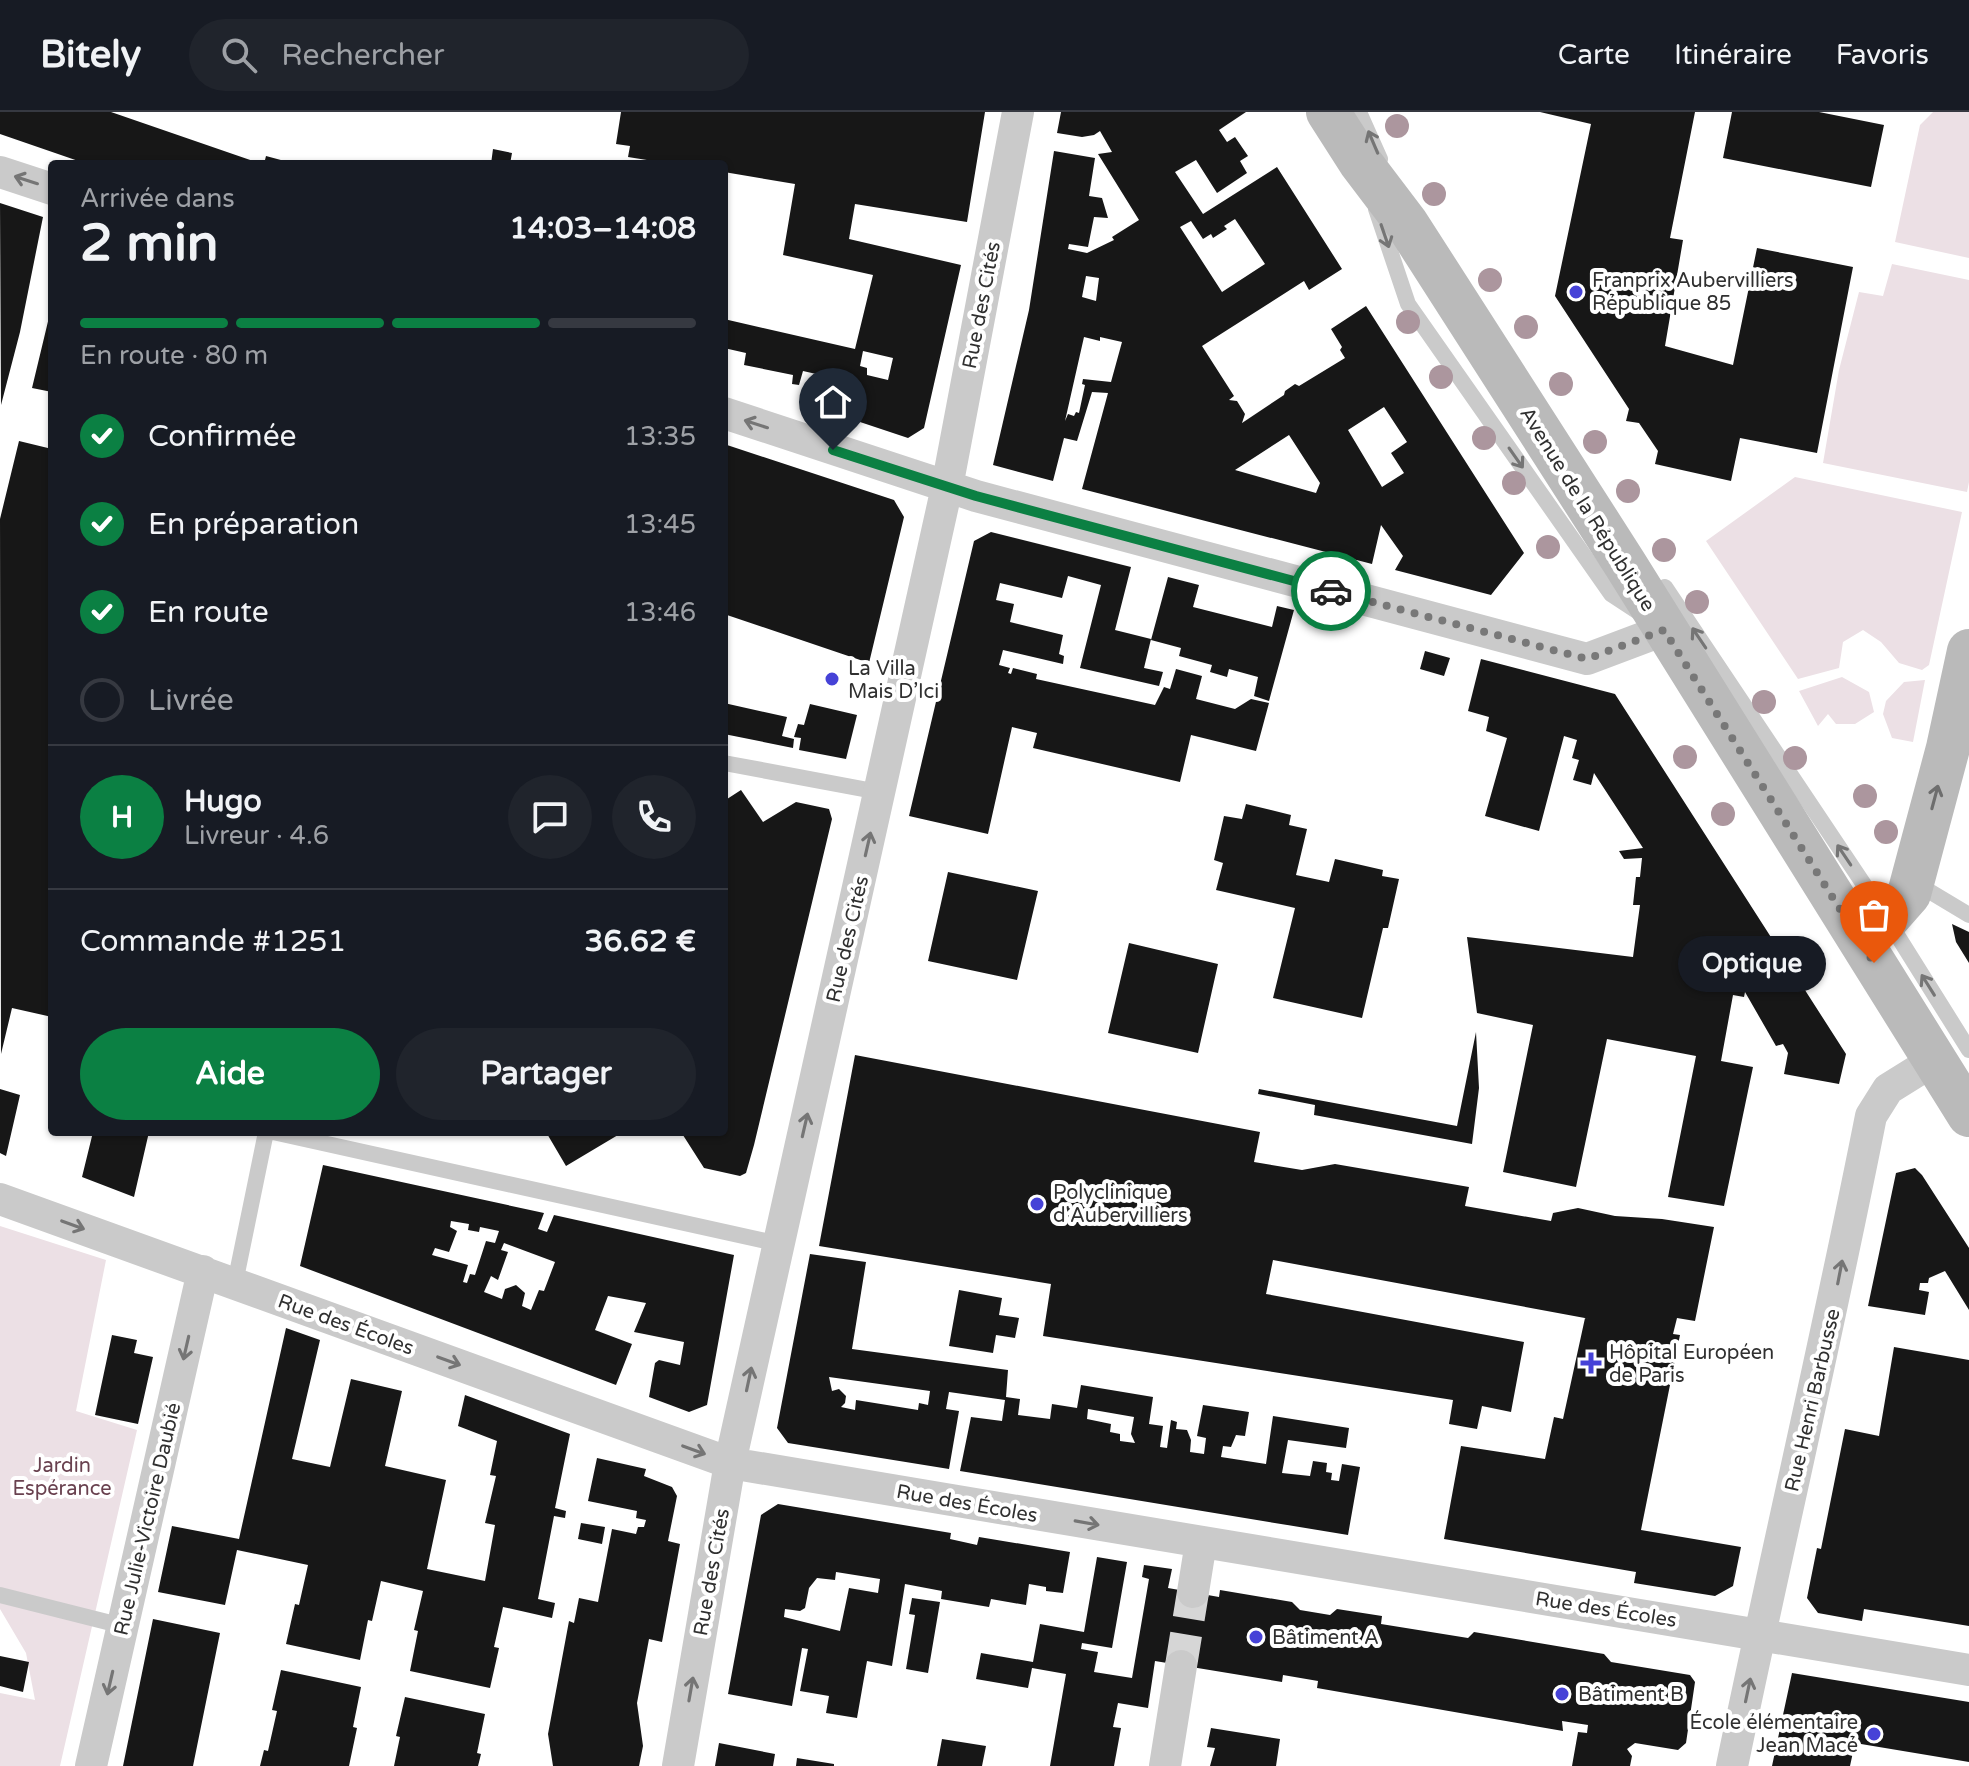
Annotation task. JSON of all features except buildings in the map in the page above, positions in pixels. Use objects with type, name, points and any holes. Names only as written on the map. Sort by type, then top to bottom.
[{"type":"main road","name":"Avenue de la République","points":[[1328,112],[1360,162],[1407,224],[1625,564],[1806,859],[1873,929],[1951,1056],[1969,1115]]},
{"type":"main road","points":[[1873,929],[1909,894],[1948,748],[1969,651]]},
{"type":"street","name":"Rue des Cités","points":[[678,1766],[730,1463],[947,487],[1018,112]]},
{"type":"street","points":[[0,172],[48,188]]},
{"type":"street","points":[[728,414],[947,487],[1587,659],[1664,630]]},
{"type":"street","name":"Rue Henri Barbusse","points":[[1732,1766],[1758,1636],[1831,1316],[1871,1116],[1888,1089],[1951,1056]]},
{"type":"street","name":"Rue des Écoles","points":[[0,1199],[730,1463],[1969,1670]]},
{"type":"street","name":"Rue Julie-Victoire Daubié","points":[[91,1766],[203,1271]]},
{"type":"street","points":[[1193,1592],[1201,1542]]},
{"type":"street","points":[[1165,1766],[1181,1666]]},
{"type":"lane","points":[[1359,112],[1407,224]]},
{"type":"lane","points":[[1360,162],[1408,304],[1611,594],[1664,630]]},
{"type":"lane","points":[[1625,564],[1661,581],[1873,929]]},
{"type":"lane","points":[[728,764],[879,792]]},
{"type":"lane","points":[[1912,881],[1969,915]]},
{"type":"lane","points":[[235,1283],[265,1136]]},
{"type":"lane","points":[[291,1136],[779,1244]]},
{"type":"lane","points":[[0,1595],[123,1626]]},
{"type":"green space","points":[[1933,112],[1969,112],[1969,258],[1895,242],[1920,125]]},
{"type":"green space","points":[[1892,264],[1969,280],[1967,492],[1823,463],[1839,370],[1859,292],[1883,296]]},
{"type":"green space","points":[[1795,477],[1962,512],[1929,665],[1922,670],[1899,663],[1881,642],[1863,630],[1843,642],[1839,668],[1798,679],[1706,541]]},
{"type":"green space","points":[[1842,677],[1869,692],[1874,712],[1855,724],[1836,724],[1828,714],[1818,726],[1799,691]]},
{"type":"green space","points":[[1925,680],[1913,742],[1892,738],[1883,714],[1886,701],[1904,682]]},
{"type":"green space","name":"Jardin Espérance","points":[[0,1226],[106,1260],[76,1411],[137,1430],[60,1766],[0,1766],[0,1693],[35,1700],[26,1653],[0,1609]]},
{"type":"tunnel","points":[[1181,1666],[1193,1592]]},
{"type":"way so far","points":[[1331,591],[1587,659],[1664,630],[1874,963]]},
{"type":"place","name":"Franprix Aubervilliers République 85","points":[[1576,292]]},
{"type":"place","name":"La Villa Mais D’Ici","points":[[832,679]]},
{"type":"place","name":"Optique","points":[[1874,963]]},
{"type":"place","name":"Polyclinique d'Aubervilliers","points":[[1037,1204]]},
{"type":"place","name":"Hôpital Européen de Paris","points":[[1591,1363]]},
{"type":"place","name":"Bâtiment A","points":[[1256,1637]]},
{"type":"place","name":"Bâtiment B","points":[[1562,1694]]},
{"type":"place","name":"École élémentaire Jean Macé","points":[[1874,1734]]},
{"type":"route","points":[[833,450],[976,496],[1331,591]]}]
